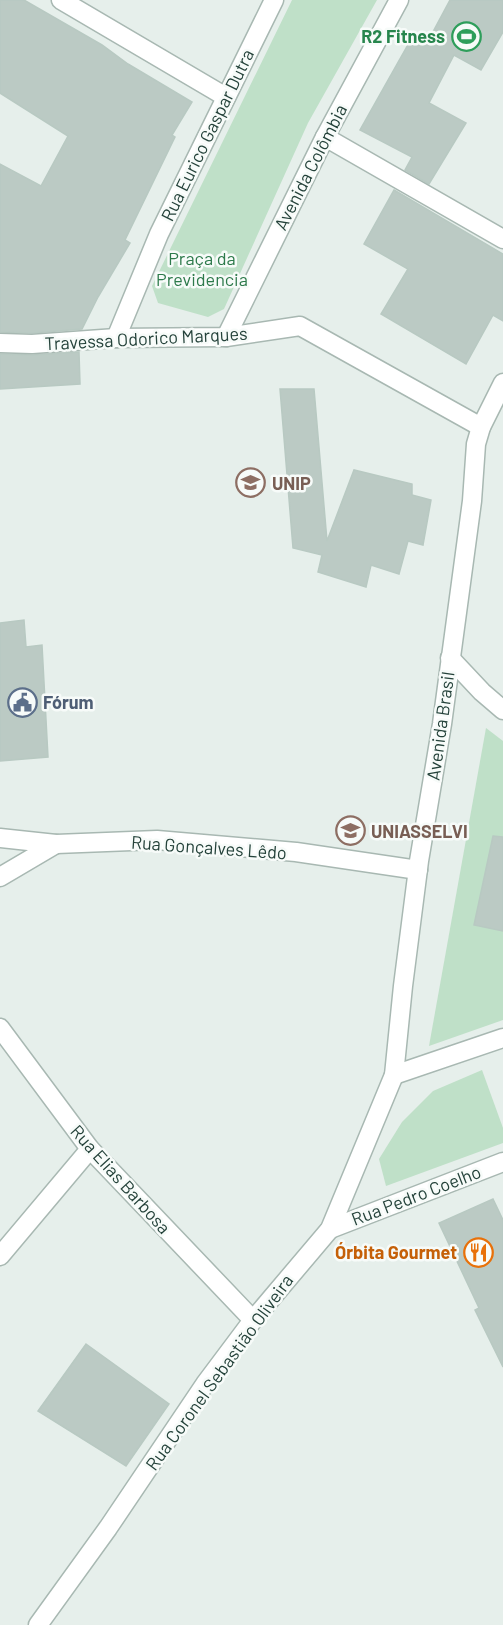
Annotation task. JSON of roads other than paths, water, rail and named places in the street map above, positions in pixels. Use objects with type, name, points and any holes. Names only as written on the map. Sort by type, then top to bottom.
[{"type":"street","points":[[61,0],[226,97]]},
{"type":"street","name":"Rua Eurico Gaspar Dutra","points":[[116,338],[159,234],[274,0]]},
{"type":"street","name":"Avenida Colômbia","points":[[226,337],[324,137],[399,0]]},
{"type":"street","points":[[324,137],[503,239]]},
{"type":"street","name":"Travessa Odorico Marques","points":[[0,344],[116,338],[226,337],[300,326],[481,427]]},
{"type":"street","name":"Avenida Brasil","points":[[394,1075],[418,870],[442,724],[472,501],[476,444],[481,427],[503,383]]},
{"type":"street","points":[[450,658],[482,692],[503,710]]},
{"type":"street","name":"Rua Gonçalves Lêdo","points":[[0,838],[56,844],[157,840],[296,852],[418,870]]},
{"type":"street","points":[[0,877],[56,844]]},
{"type":"street","name":"Rua Elias Barbosa","points":[[0,1028],[90,1149],[253,1320]]},
{"type":"street","points":[[394,1075],[457,1056],[503,1038]]},
{"type":"street","name":"Rua Coronel Sebastião Oliveira","points":[[38,1625],[108,1528],[205,1384],[253,1320],[330,1229],[394,1075]]},
{"type":"street","points":[[0,1256],[90,1149]]},
{"type":"street","name":"Rua Pedro Coelho","points":[[330,1229],[503,1162]]},
{"type":"place","name":"R2 Fitness","points":[[466,36]]},
{"type":"place","name":"UNIP","points":[[251,483]]},
{"type":"place","name":"Fórum","points":[[22,702]]},
{"type":"place","name":"UNIASSELVI","points":[[350,831]]},
{"type":"place","name":"Órbita Gourmet","points":[[478,1252]]},
{"type":"park label","name":"Praça da Previdencia","points":[[202,268]]}]
